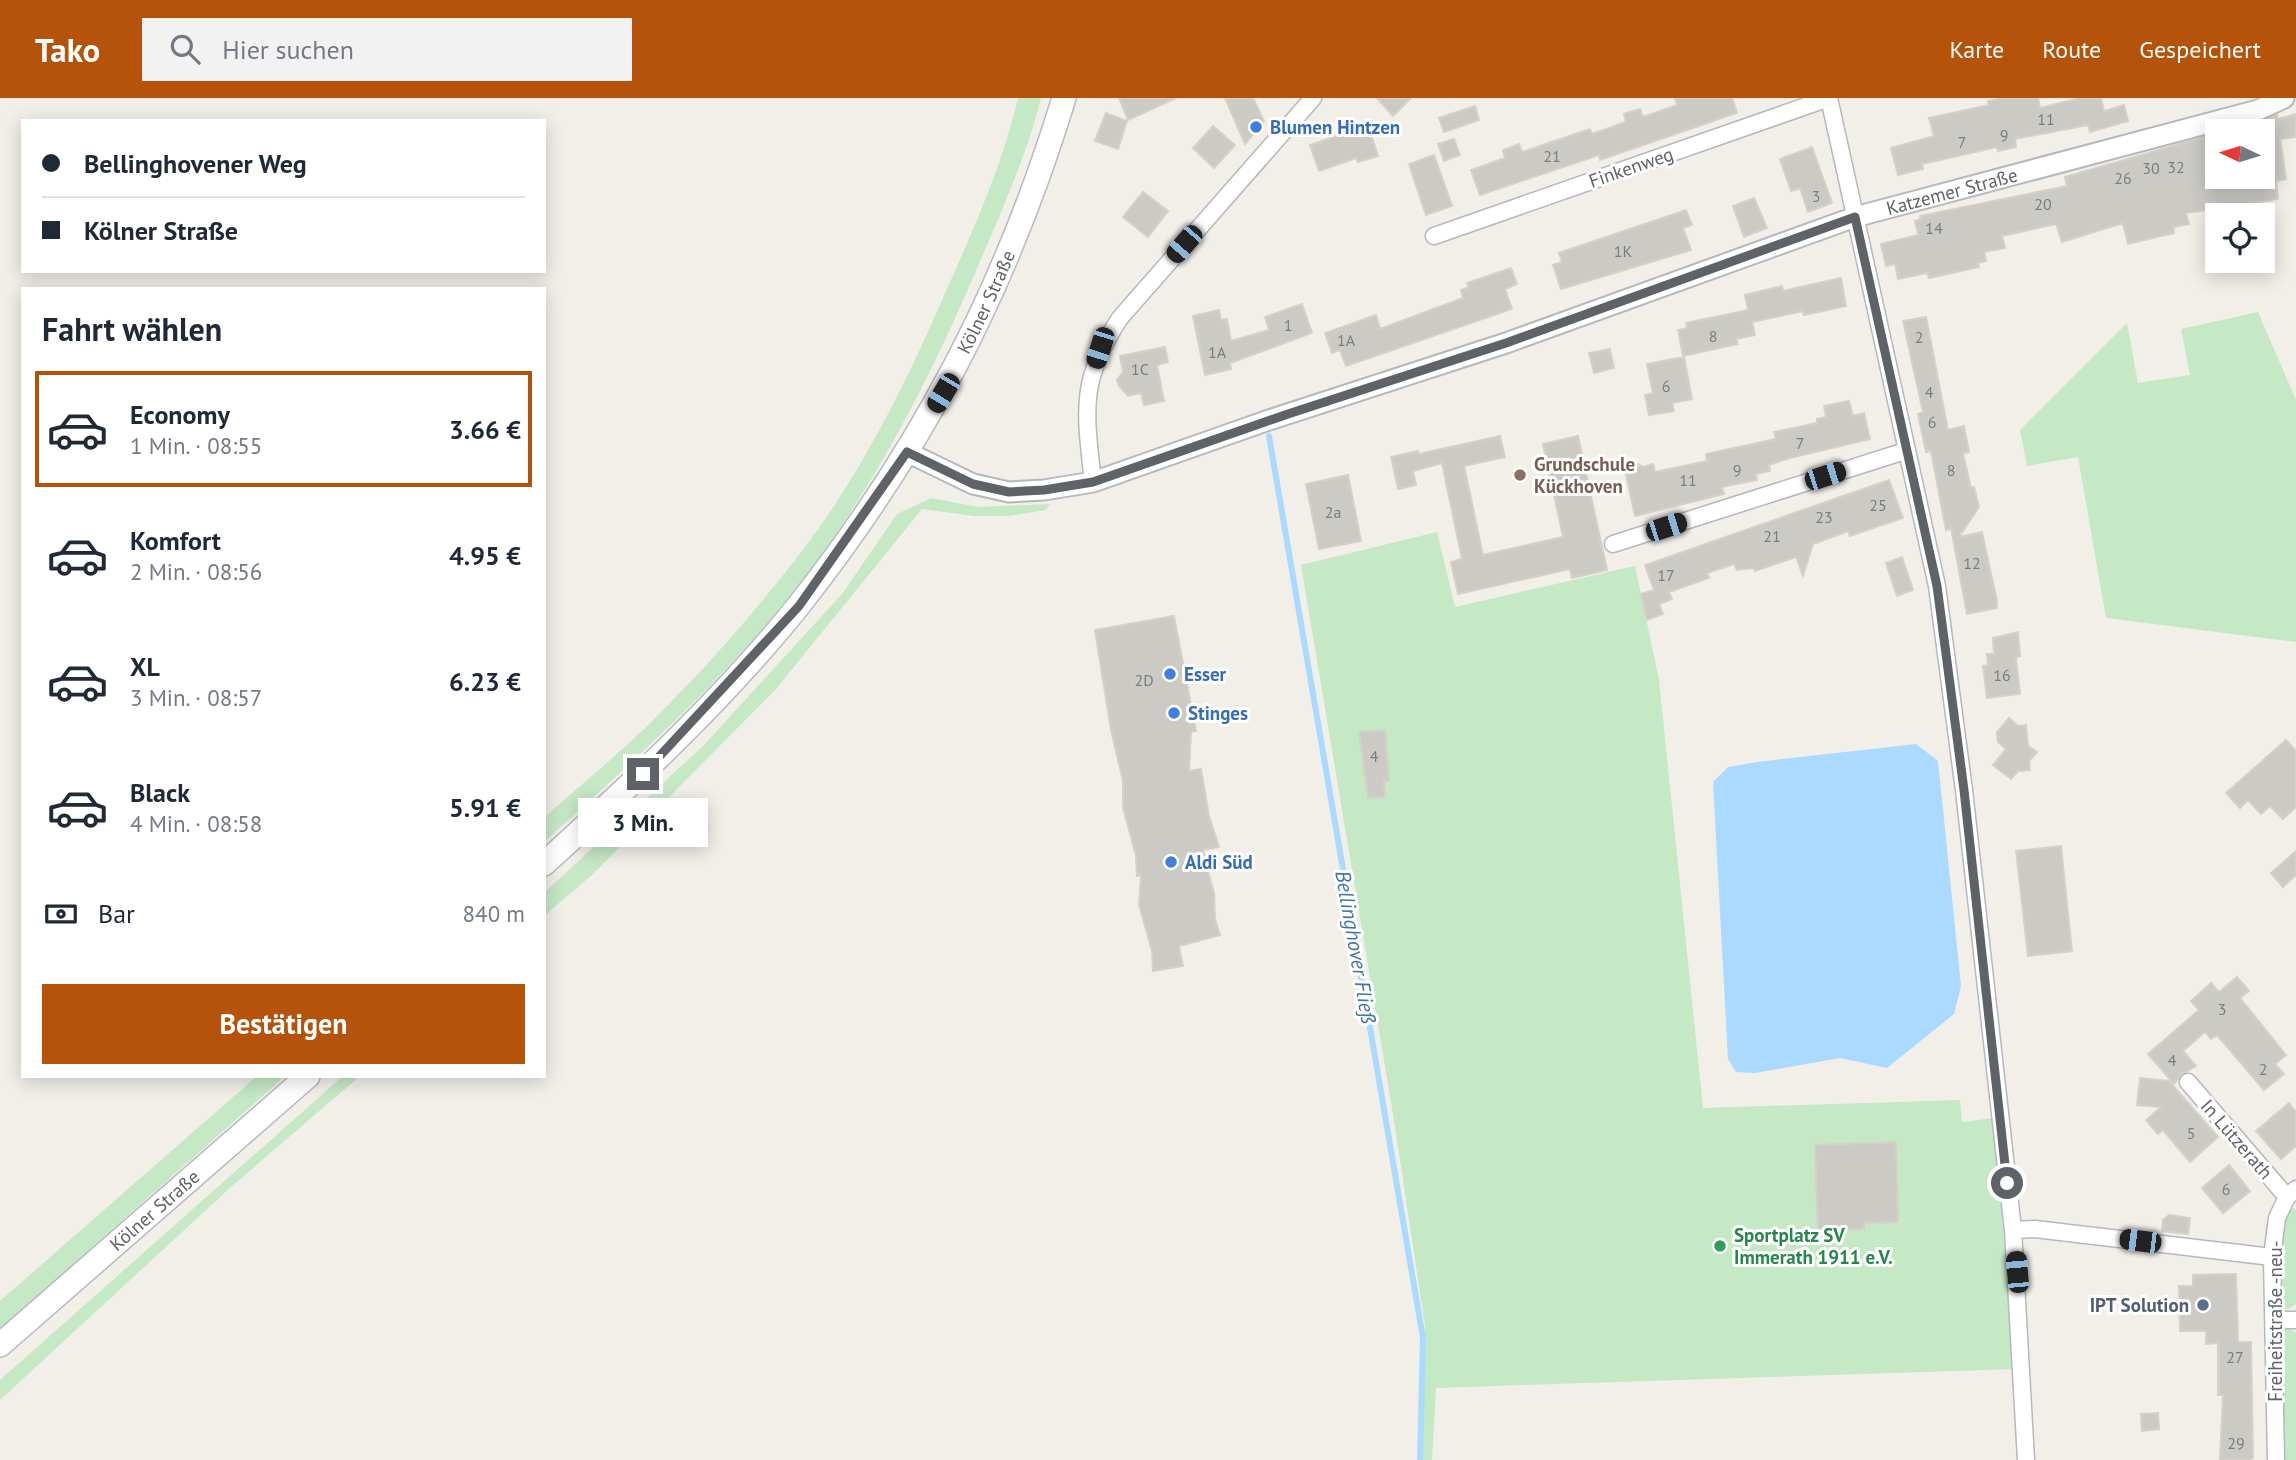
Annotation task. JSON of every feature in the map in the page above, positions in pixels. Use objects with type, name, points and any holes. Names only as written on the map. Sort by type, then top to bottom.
[{"type":"main road","name":"Kölner Straße","points":[[546,862],[643,774],[799,606],[907,452],[943,393],[1013,247],[1064,98]]},
{"type":"main road","name":"Kölner Straße","points":[[0,1345],[306,1078]]},
{"type":"street","points":[[1093,482],[1085,408],[1100,348],[1129,307],[1313,98]]},
{"type":"street","points":[[1829,98],[1937,586],[1945,639],[2013,1230],[2026,1460]]},
{"type":"street","name":"Finkenweg","points":[[1434,236],[1829,98]]},
{"type":"street","name":"Katzemer Straße","points":[[907,452],[973,484],[1009,492],[1044,490],[1093,482],[1291,413],[1506,343],[1855,217],[2284,98]]},
{"type":"street","points":[[1613,544],[1905,450]]},
{"type":"street","name":"In Lützerath","points":[[2188,1082],[2292,1193]]},
{"type":"street","name":"Freiheitstraße -neu-","points":[[2276,1460],[2272,1257],[2277,1218],[2292,1193]]},
{"type":"street","points":[[2013,1230],[2035,1229],[2272,1257]]},
{"type":"street","points":[[2274,1320],[2296,1320]]},
{"type":"green space","points":[[1018,98],[1041,98],[1013,183],[944,342],[887,453],[843,524],[789,597],[724,671],[546,840],[546,816],[619,752],[681,692],[752,613],[825,520],[866,455],[902,387],[970,237],[1005,145]]},
{"type":"green space","points":[[2258,312],[2296,400],[2296,642],[2106,618],[2078,457],[2027,466],[2020,430],[2127,323],[2138,383],[2190,375],[2181,329]]},
{"type":"green space","points":[[931,498],[978,507],[1050,504],[1046,510],[1008,516],[974,516],[922,509],[776,689],[593,874],[546,914],[546,891],[704,745],[842,594],[897,514]]},
{"type":"green space","points":[[1437,532],[1455,607],[1635,566],[1659,680],[1703,1108],[1960,1100],[1962,1122],[1994,1118],[2005,1211],[2002,1216],[2016,1369],[1436,1388],[1432,1460],[1420,1460],[1425,1326],[1393,1114],[1301,565]]},
{"type":"green space","points":[[255,1078],[283,1078],[0,1329],[0,1301]]},
{"type":"green space","points":[[341,1078],[358,1078],[232,1186],[0,1400],[0,1380]]},
{"type":"green space","points":[[2292,1207],[2296,1210],[2296,1304],[2289,1309],[2282,1308],[2279,1303],[2278,1252],[2281,1227]]},
{"type":"green space","points":[[2288,1328],[2296,1333],[2296,1460],[2281,1460],[2281,1331]]},
{"type":"water","points":[[1916,744],[1938,761],[1961,986],[1954,1014],[1887,1068],[1840,1058],[1755,1073],[1736,1072],[1728,1059],[1713,782],[1728,767]]},
{"type":"building","points":[[1119,98],[1176,98],[1128,120]]},
{"type":"building","points":[[1225,98],[1253,98],[1264,121],[1245,144]]},
{"type":"building","points":[[1377,98],[1411,98],[1393,116]]},
{"type":"building","points":[[1675,98],[1732,98],[1737,113],[1600,160],[1599,155],[1480,195],[1471,170],[1505,158],[1503,150],[1519,144],[1522,152],[1590,129],[1592,134],[1626,122],[1624,114],[1640,109],[1643,117],[1677,105]]},
{"type":"building","points":[[2038,98],[2040,108],[2080,98],[2101,98],[2104,111],[2124,105],[2128,121],[2090,132],[2088,125],[2015,139],[2016,147],[1998,151],[1997,147],[1922,164],[1923,169],[1898,175],[1891,148],[1934,136],[1929,118],[1989,105],[1988,101]]},
{"type":"building","points":[[1475,106],[1479,120],[1444,132],[1439,118]]},
{"type":"building","points":[[1106,113],[1127,121],[1118,149],[1095,141]]},
{"type":"building","points":[[2296,114],[2296,137],[2280,139],[2286,179],[2276,181],[2278,199],[2252,203],[2205,203],[2205,210],[2186,213],[2189,224],[2174,227],[2174,233],[2128,244],[2123,223],[2062,242],[2056,224],[2002,236],[2005,248],[1984,252],[1986,261],[1978,263],[1979,267],[1929,278],[1927,273],[1898,279],[1895,264],[1886,266],[1881,244],[1918,235],[1915,221],[1921,219],[1920,216],[2067,186],[2065,177],[2205,136],[2205,189],[2275,189],[2275,119],[2268,119],[2277,115],[2278,119]]},
{"type":"building","points":[[1368,125],[1378,156],[1358,162],[1356,158],[1319,171],[1310,145]]},
{"type":"building","points":[[1213,126],[1235,145],[1214,168],[1193,148]]},
{"type":"building","points":[[1454,139],[1460,155],[1444,161],[1438,144]]},
{"type":"building","points":[[1812,147],[1832,203],[1808,212],[1800,188],[1791,191],[1780,159]]},
{"type":"building","points":[[1434,155],[1452,206],[1426,215],[1409,164]]},
{"type":"building","points":[[1143,192],[1168,211],[1148,237],[1123,217]]},
{"type":"building","points":[[1754,198],[1767,228],[1744,237],[1733,206]]},
{"type":"building","points":[[1686,210],[1692,225],[1683,228],[1691,250],[1561,289],[1553,265],[1562,262],[1559,253]]},
{"type":"building","points":[[1511,268],[1517,284],[1505,289],[1512,309],[1346,366],[1340,350],[1332,353],[1325,333],[1376,315],[1380,329],[1463,298],[1461,290],[1469,287],[1467,283]]},
{"type":"building","points":[[1841,278],[1846,306],[1804,315],[1803,311],[1752,322],[1755,335],[1736,339],[1738,344],[1683,356],[1678,330],[1688,328],[1686,323],[1748,310],[1745,295],[1782,286],[1783,291]]},
{"type":"building","points":[[1302,304],[1312,333],[1230,363],[1231,369],[1205,375],[1193,316],[1219,310],[1221,320],[1227,319],[1231,341],[1269,330],[1265,317]]},
{"type":"building","points":[[1926,317],[1948,430],[1964,426],[1969,452],[1963,453],[1971,488],[1974,487],[1979,507],[1959,537],[1982,532],[1997,601],[1997,608],[1967,614],[1951,528],[1946,530],[1931,451],[1926,452],[1918,414],[1923,412],[1903,321]]},
{"type":"building","points":[[1165,347],[1168,362],[1157,365],[1164,401],[1144,405],[1141,393],[1128,396],[1119,386],[1117,380],[1123,372],[1120,356]]},
{"type":"building","points":[[1610,349],[1614,368],[1594,373],[1589,353]]},
{"type":"building","points":[[1684,357],[1692,399],[1672,403],[1674,411],[1649,415],[1645,395],[1653,393],[1647,364]]},
{"type":"building","points":[[1849,401],[1853,416],[1864,413],[1870,439],[1790,458],[1769,465],[1770,471],[1756,474],[1757,480],[1722,487],[1724,494],[1635,516],[1625,470],[1636,468],[1638,464],[1643,467],[1653,464],[1655,472],[1707,461],[1706,454],[1776,439],[1774,432],[1817,423],[1817,419],[1826,417],[1824,406]]},
{"type":"building","points":[[1500,436],[1505,457],[1464,466],[1483,555],[1563,537],[1543,444],[1578,436],[1607,570],[1572,578],[1570,569],[1458,594],[1451,562],[1462,559],[1442,463],[1413,471],[1416,485],[1398,489],[1391,457],[1418,451],[1419,454]]},
{"type":"building","points":[[1348,475],[1361,541],[1319,549],[1306,484]]},
{"type":"building","points":[[1889,480],[1903,518],[1850,536],[1848,531],[1813,544],[1803,576],[1796,557],[1755,571],[1754,568],[1737,570],[1734,564],[1707,573],[1709,578],[1669,592],[1672,599],[1659,604],[1663,614],[1647,620],[1641,594],[1654,590],[1645,565]]},
{"type":"building","points":[[1902,557],[1913,590],[1897,596],[1886,563]]},
{"type":"building","points":[[1174,616],[1196,731],[1191,732],[1189,771],[1201,769],[1209,816],[1219,847],[1203,850],[1214,894],[1215,919],[1220,935],[1179,946],[1183,966],[1153,971],[1152,951],[1139,905],[1141,875],[1137,876],[1136,856],[1123,807],[1123,781],[1111,730],[1095,630]]},
{"type":"building","points":[[2018,632],[2020,656],[2016,657],[2020,694],[1987,698],[1983,666],[1988,665],[1987,654],[1994,654],[1993,638]]},
{"type":"building","points":[[2009,718],[2018,726],[2026,725],[2028,746],[2037,752],[2029,761],[2030,770],[2018,771],[2011,779],[1993,765],[2006,749],[1998,742],[1997,732]]},
{"type":"building","points":[[1385,730],[1389,781],[1384,781],[1385,797],[1368,798],[1359,732]]},
{"type":"building","points":[[2286,740],[2296,751],[2296,807],[2283,819],[2270,806],[2261,814],[2248,800],[2240,808],[2226,793]]},
{"type":"building","points":[[2061,846],[2072,951],[2028,956],[2016,851]]},
{"type":"building","points":[[2296,851],[2296,875],[2283,887],[2271,873]]},
{"type":"building","points":[[2237,977],[2249,991],[2240,998],[2286,1055],[2275,1064],[2284,1074],[2264,1090],[2217,1035],[2211,1039],[2205,1032],[2183,1051],[2196,1066],[2182,1074],[2174,1084],[2148,1054],[2199,1010],[2191,1001],[2211,983],[2219,992]]},
{"type":"building","points":[[2140,1078],[2169,1081],[2218,1137],[2190,1162],[2163,1130],[2158,1134],[2146,1120],[2161,1107],[2137,1105]]},
{"type":"building","points":[[2289,1103],[2296,1112],[2296,1146],[2281,1159],[2256,1131]]},
{"type":"building","points":[[1896,1142],[1898,1222],[1864,1223],[1864,1229],[1818,1231],[1815,1145]]},
{"type":"building","points":[[2229,1165],[2250,1191],[2223,1213],[2202,1188]]},
{"type":"building","points":[[2169,1215],[2190,1218],[2188,1234],[2162,1231],[2163,1220]]},
{"type":"building","points":[[2236,1274],[2238,1342],[2251,1342],[2253,1457],[2250,1460],[2220,1460],[2223,1395],[2218,1395],[2218,1343],[2206,1344],[2206,1331],[2180,1331],[2179,1286],[2193,1286],[2193,1275]]},
{"type":"building","points":[[2158,1413],[2159,1429],[2142,1431],[2141,1414]]},
{"type":"waterway","name":"Bellinghover Fließ","points":[[1269,436],[1423,1338],[1420,1460]]},
{"type":"place","name":"Blumen Hintzen","points":[[1256,127]]},
{"type":"place","name":"Grundschule Kückhoven","points":[[1520,475]]},
{"type":"place","name":"Esser","points":[[1170,674]]},
{"type":"place","name":"Stinges","points":[[1174,713]]},
{"type":"place","name":"Aldi Süd","points":[[1171,862]]},
{"type":"place","name":"Sportplatz SV Immerath 1911 e.V.","points":[[1720,1246]]},
{"type":"place","name":"IPT Solution","points":[[2203,1305]]},
{"type":"route","points":[[643,774],[799,606],[907,452],[973,484],[1009,492],[1044,490],[1093,482],[1208,444],[1266,421],[1506,343],[1855,217],[1937,586],[1964,790],[2007,1183]]}]
